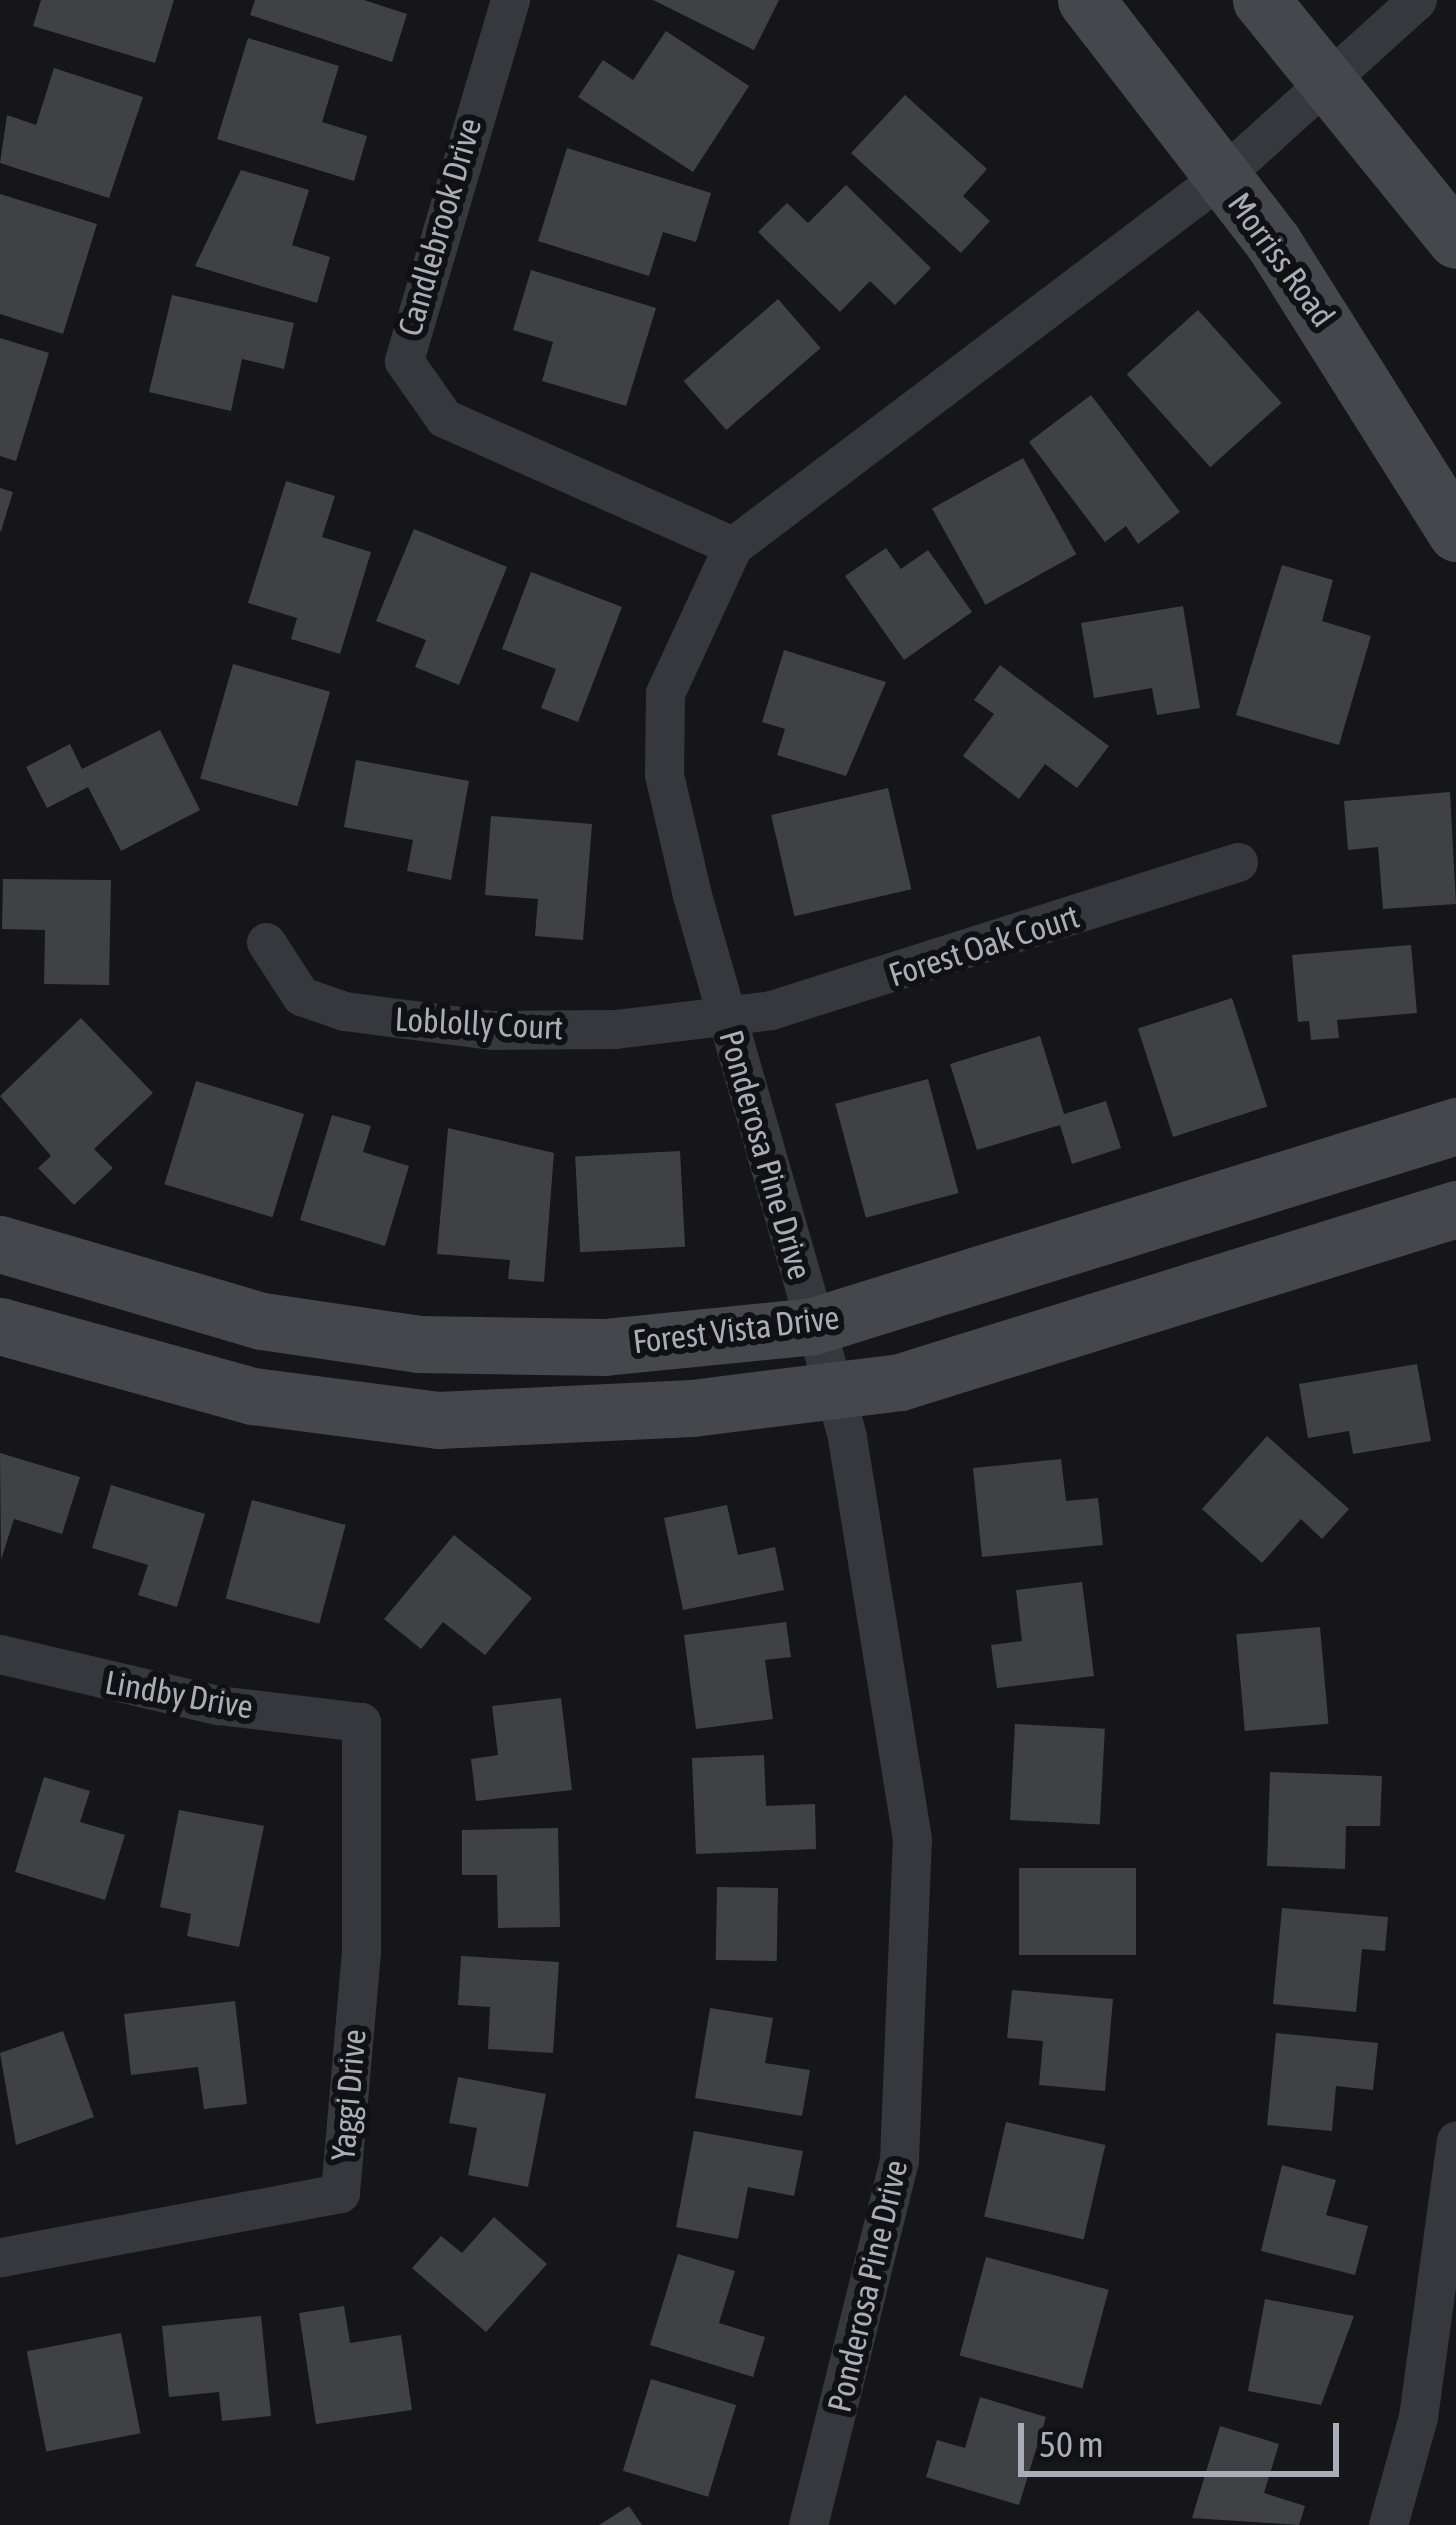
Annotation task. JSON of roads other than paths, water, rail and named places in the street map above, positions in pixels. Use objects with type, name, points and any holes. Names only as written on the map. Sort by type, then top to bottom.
[{"type":"main road","name":"Morriss Road","points":[[1087,0],[1221,177],[1393,420],[1456,533]]},
{"type":"main road","points":[[1261,0],[1329,74],[1456,240]]},
{"type":"main road","name":"Forest Vista Drive","points":[[0,1244],[182,1303],[419,1344],[604,1347],[813,1327],[1456,1126]]},
{"type":"main road","name":"Forest Vista Drive","points":[[0,1326],[253,1396],[437,1420],[835,1392],[1038,1343],[1456,1209]]},
{"type":"street","name":"Candlebrook Drive","points":[[510,0],[404,361],[444,418],[734,546]]},
{"type":"street","name":"Ponderosa Pine Drive","points":[[808,2525],[899,2160],[912,1840],[835,1392],[726,1017],[659,736],[686,632],[734,546],[1221,177],[1329,74],[1418,0]]},
{"type":"street","name":"Forest Oak Court","points":[[726,1017],[986,947],[1238,862]]},
{"type":"street","name":"Loblolly Court","points":[[266,942],[301,996],[398,1022],[550,1031],[726,1017]]},
{"type":"street","name":"Lindby Drive","points":[[0,1654],[218,1705],[361,1722]]},
{"type":"street","name":"Yaggi Drive","points":[[0,2257],[340,2193],[362,1952],[361,1722]]},
{"type":"street","points":[[1388,2525],[1418,2417],[1456,2141]]}]
